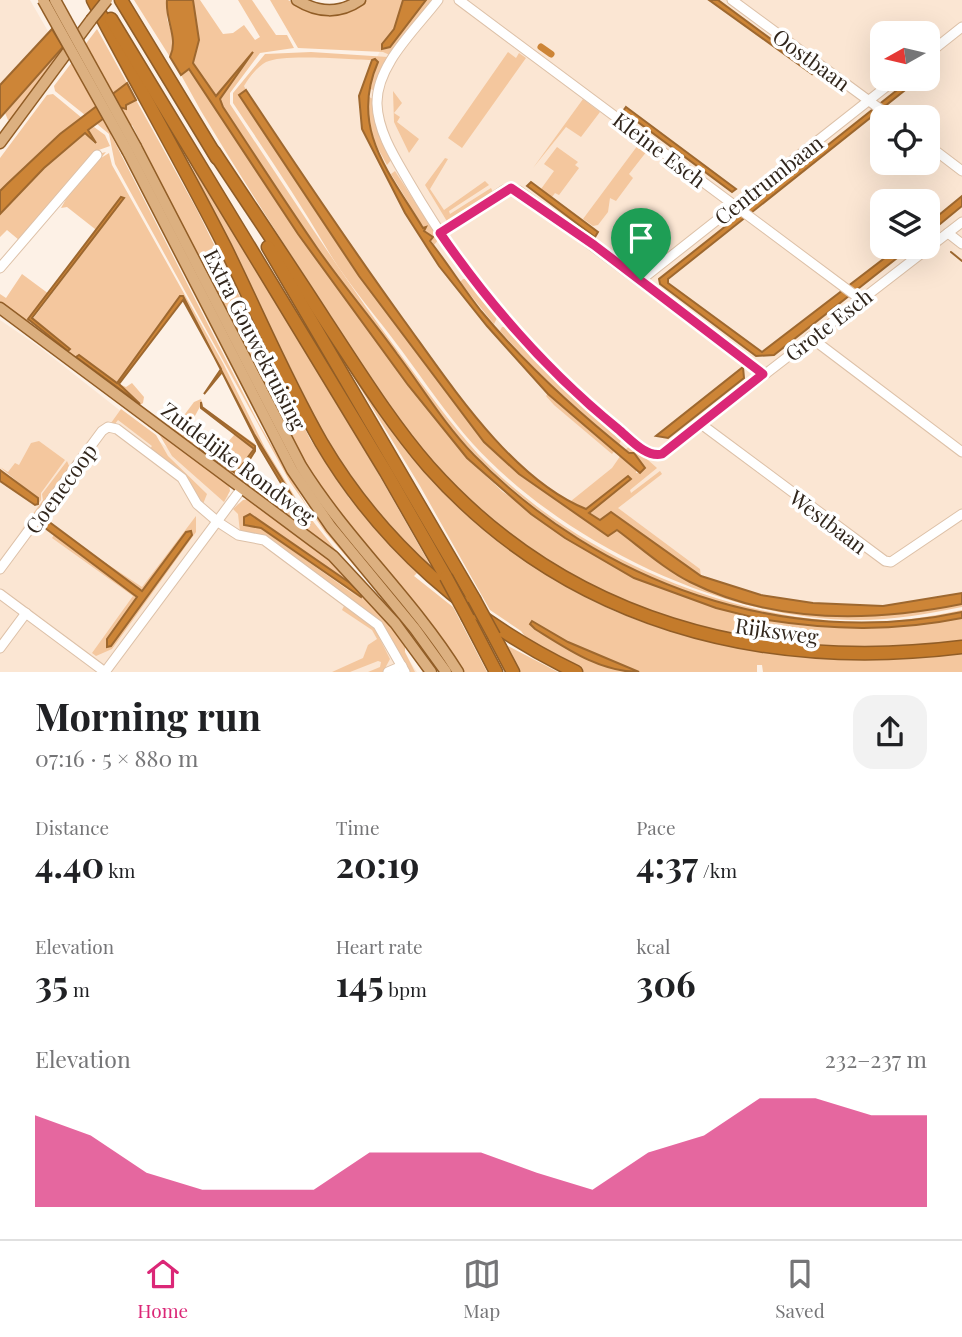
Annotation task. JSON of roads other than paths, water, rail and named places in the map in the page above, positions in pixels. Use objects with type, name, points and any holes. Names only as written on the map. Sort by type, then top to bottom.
[{"type":"highway","points":[[93,0],[225,247],[313,427],[355,493],[404,551],[456,598],[514,639],[576,672]]},
{"type":"highway","points":[[99,0],[386,472],[496,672]]},
{"type":"highway","points":[[121,0],[214,152],[474,599],[513,672]]},
{"type":"highway","name":"Rijksweg","points":[[214,152],[375,395],[429,466],[501,535],[540,562],[594,594],[658,622],[758,649],[862,658],[962,647]]},
{"type":"main road","name":"Extra Gouwekruising","points":[[43,0],[132,150],[295,457],[332,513],[421,620],[458,672]]},
{"type":"main road","name":"Extra Gouwekruising","points":[[55,0],[292,470],[331,527],[415,629],[446,672]]},
{"type":"main road","points":[[0,144],[107,0]]},
{"type":"main road","points":[[297,0],[313,8],[330,10],[347,7],[360,0]]},
{"type":"main road","name":"Zuidelijke Rondweg","points":[[0,308],[349,570],[405,636],[431,672]]},
{"type":"street","name":"Grote Esch","points":[[438,0],[385,70],[377,102],[382,131],[440,233],[502,317],[546,366],[586,404],[649,454],[662,454],[858,297],[962,222]]},
{"type":"street","name":"Kleine Esch","points":[[459,0],[858,297]]},
{"type":"street","name":"Oostbaan","points":[[732,0],[875,105]]},
{"type":"street","points":[[940,44],[962,27]]},
{"type":"street","name":"Centrumbaan","points":[[875,105],[886,91]]},
{"type":"street","name":"Centrumbaan","points":[[641,280],[742,210],[870,109]]},
{"type":"street","points":[[940,154],[962,171]]},
{"type":"street","points":[[0,268],[97,155]]},
{"type":"street","points":[[440,233],[511,188],[641,280],[763,374]]},
{"type":"street","points":[[947,233],[962,244]]},
{"type":"street","points":[[810,337],[962,452]]},
{"type":"street","name":"Westbaan","points":[[701,424],[886,561],[891,562],[962,514]]},
{"type":"street","name":"Coenecoop","points":[[0,569],[108,427],[117,429],[182,478],[197,504],[218,522],[233,533],[264,540],[378,625],[403,669],[388,672]]},
{"type":"street","points":[[0,594],[105,672],[242,488]]},
{"type":"street","points":[[0,648],[26,613]]},
{"type":"waterway","points":[[541,47],[551,54]]},
{"type":"waterway","points":[[951,252],[962,261]]}]
